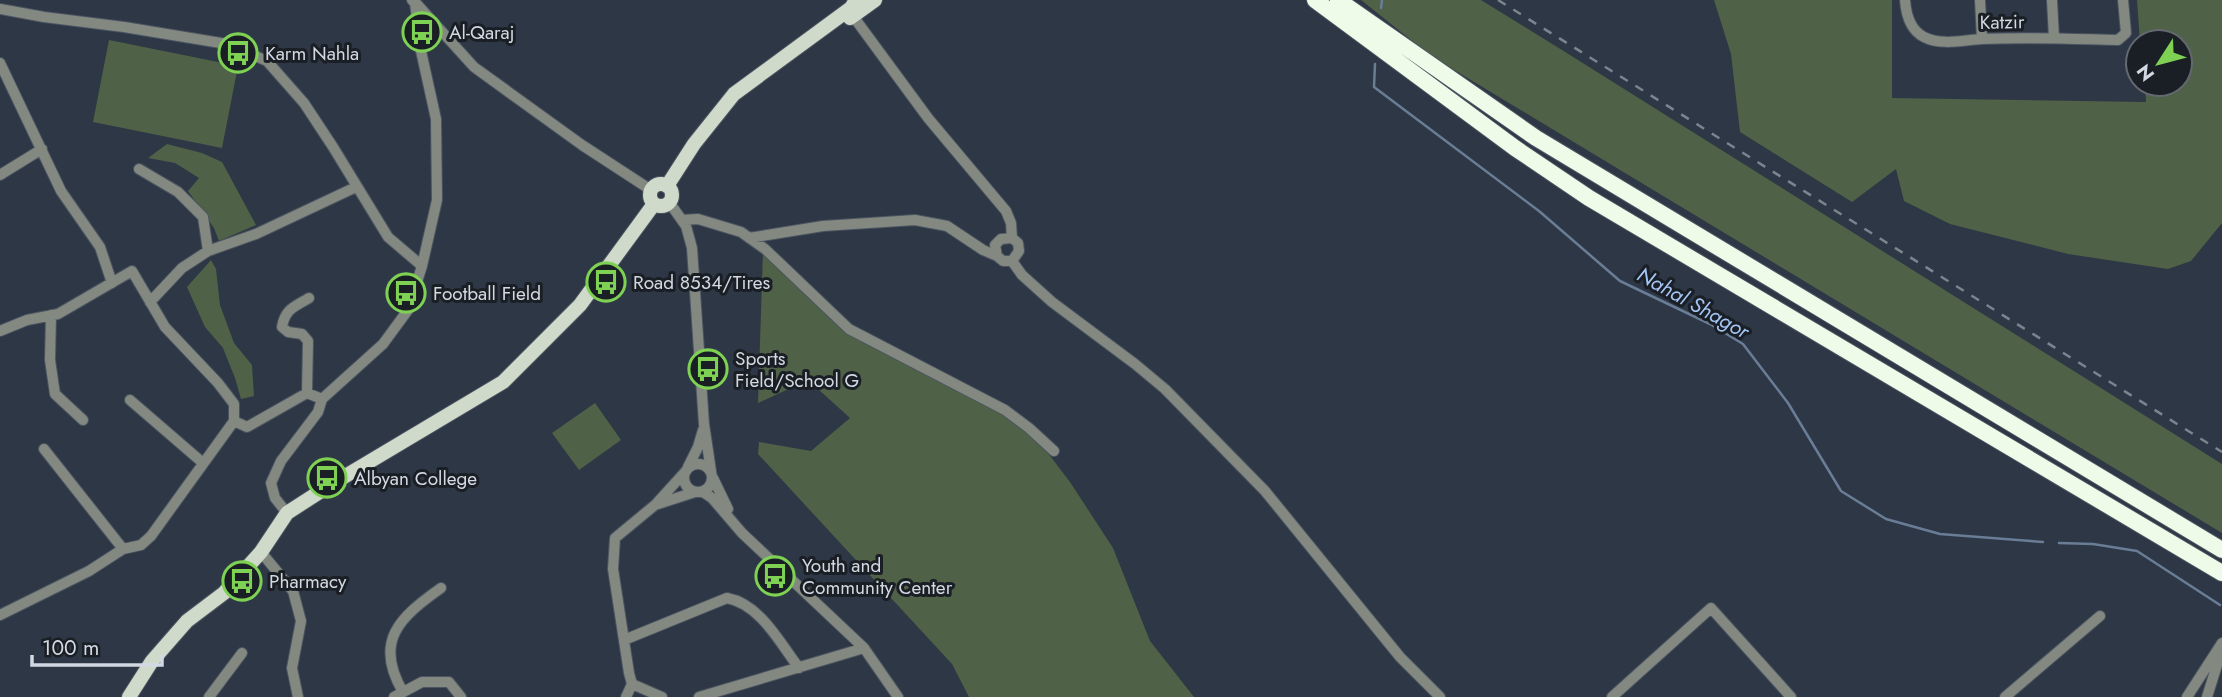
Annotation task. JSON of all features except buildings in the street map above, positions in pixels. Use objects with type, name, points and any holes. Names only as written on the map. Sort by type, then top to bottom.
[{"type":"highway","points":[[1315,0],[1515,148],[1590,198],[2221,573]]},
{"type":"highway","points":[[1338,0],[1536,138],[2222,550]]},
{"type":"main road","points":[[667,186],[694,144],[734,94],[853,9],[875,0]]},
{"type":"main road","points":[[129,697],[152,661],[187,621],[224,593],[261,552],[287,513],[503,382],[580,305],[658,184],[667,186],[672,195],[664,206],[652,197]]},
{"type":"street","name":"Katzir","points":[[1905,0],[1912,26],[1924,37],[1948,41],[2054,38],[2118,40],[2126,33],[2123,0]]},
{"type":"street","points":[[1980,0],[1982,39]]},
{"type":"street","points":[[2052,0],[2054,38]]},
{"type":"street","points":[[414,1],[474,67],[652,197]]},
{"type":"street","points":[[287,513],[275,498],[271,484],[281,461],[318,412],[322,399],[383,344],[396,327],[408,310],[422,266],[437,200],[436,119],[421,51],[414,1]]},
{"type":"street","points":[[0,9],[44,18],[124,27],[227,44],[267,61],[303,103],[388,237],[422,266]]},
{"type":"street","points":[[853,9],[928,118],[1006,211],[1011,223],[1012,238]]},
{"type":"street","points":[[0,62],[61,191],[100,247],[112,283]]},
{"type":"street","points":[[0,175],[42,149]]},
{"type":"street","points":[[139,169],[178,192],[202,217],[208,251]]},
{"type":"street","points":[[150,302],[181,268],[208,251],[256,234],[356,187]]},
{"type":"street","points":[[669,202],[682,220],[692,248],[704,424],[712,474],[724,503],[742,533]]},
{"type":"street","points":[[682,220],[698,219],[741,232],[765,250],[849,329],[1005,410],[1054,451]]},
{"type":"street","points":[[749,238],[823,226],[915,220],[947,226],[1003,261],[1012,261]]},
{"type":"street","points":[[997,256],[995,249],[998,241],[1004,237],[1012,238],[1018,243],[1019,251],[1012,261]]},
{"type":"street","points":[[1012,261],[1035,289],[1165,389],[1265,491],[1400,657],[1440,697]]},
{"type":"street","points":[[0,331],[27,320],[58,314],[132,271],[165,327],[234,404],[234,421],[151,536],[141,545],[123,549],[89,571],[0,615]]},
{"type":"street","points":[[307,393],[308,341],[302,334],[288,332],[282,327],[284,316],[309,298]]},
{"type":"street","points":[[51,315],[50,360],[55,394],[83,419]]},
{"type":"street","points":[[307,393],[322,399]]},
{"type":"street","points":[[234,421],[247,427],[307,393]]},
{"type":"street","points":[[130,400],[203,463]]},
{"type":"street","points":[[626,697],[632,684],[613,569],[615,538],[655,505],[687,470],[698,447],[704,424]]},
{"type":"street","points":[[44,449],[123,549]]},
{"type":"street","points":[[687,470],[700,464],[712,474]]},
{"type":"street","points":[[687,470],[685,485],[712,498],[742,533],[864,648],[898,697]]},
{"type":"street","points":[[655,505],[709,488],[712,474]]},
{"type":"street","points":[[261,552],[293,592],[301,621],[292,668],[298,697]]},
{"type":"street","points":[[442,588],[418,604],[402,620],[394,635],[390,654],[391,668],[398,695],[422,682],[449,682],[461,697]]},
{"type":"street","points":[[624,640],[727,598],[752,608],[799,667]]},
{"type":"street","points":[[1612,697],[1712,608],[1791,697]]},
{"type":"street","points":[[2005,697],[2100,617]]},
{"type":"street","points":[[2187,697],[2222,643]]},
{"type":"street","points":[[699,697],[864,648]]},
{"type":"street","points":[[2207,697],[2222,649]]},
{"type":"street","points":[[209,697],[242,653]]},
{"type":"street","points":[[2175,697],[2207,666]]},
{"type":"street","points":[[632,684],[662,697]]},
{"type":"green space","points":[[1361,0],[1481,0],[1562,50],[2222,464],[2222,533],[1431,56]]},
{"type":"green space","points":[[1714,0],[1892,0],[1892,98],[2146,102],[2146,98],[2194,98],[2194,28],[2139,28],[2137,0],[2222,0],[2222,223],[2191,261],[2168,269],[2068,254],[1950,224],[1904,201],[1896,169],[1852,202],[1740,132],[1731,54]]},
{"type":"green space","points":[[109,40],[238,66],[222,148],[93,122]]},
{"type":"green space","points":[[167,144],[202,153],[222,162],[256,225],[219,241],[214,228],[188,191],[199,178],[175,163],[148,158]]},
{"type":"green space","points":[[763,251],[859,334],[1005,414],[1044,448],[1113,548],[1150,641],[1194,697],[969,697],[952,664],[758,454],[759,442],[811,451],[850,418],[808,380],[758,403]]},
{"type":"green space","points":[[211,260],[216,269],[220,305],[234,343],[252,365],[254,396],[241,399],[223,348],[205,327],[187,287]]},
{"type":"green space","points":[[595,403],[621,440],[579,470],[552,433]]},
{"type":"waterway","name":"Nahal Shagor","points":[[1381,8],[1382,0]]},
{"type":"waterway","name":"Nahal Shagor","points":[[1375,64],[1374,87],[1539,211],[1620,281],[1710,324],[1743,344],[1788,403],[1841,491],[1886,519],[1940,534],[2043,542]]},
{"type":"waterway","name":"Nahal Shagor","points":[[2059,543],[2093,544],[2137,551],[2220,605]]},
{"type":"railway","points":[[1498,0],[2222,452]]},
{"type":"place","name":"Al-Qaraj","points":[[422,32]]},
{"type":"place","name":"Karm Nahla","points":[[238,53]]},
{"type":"place","name":"Road 8534/Tires","points":[[606,282]]},
{"type":"place","name":"Football Field","points":[[406,293]]},
{"type":"place","name":"Sports Field/School G","points":[[708,369]]},
{"type":"place","name":"Albyan College","points":[[327,478]]},
{"type":"place","name":"Youth and Community Center","points":[[775,576]]},
{"type":"place","name":"Pharmacy","points":[[242,581]]}]
